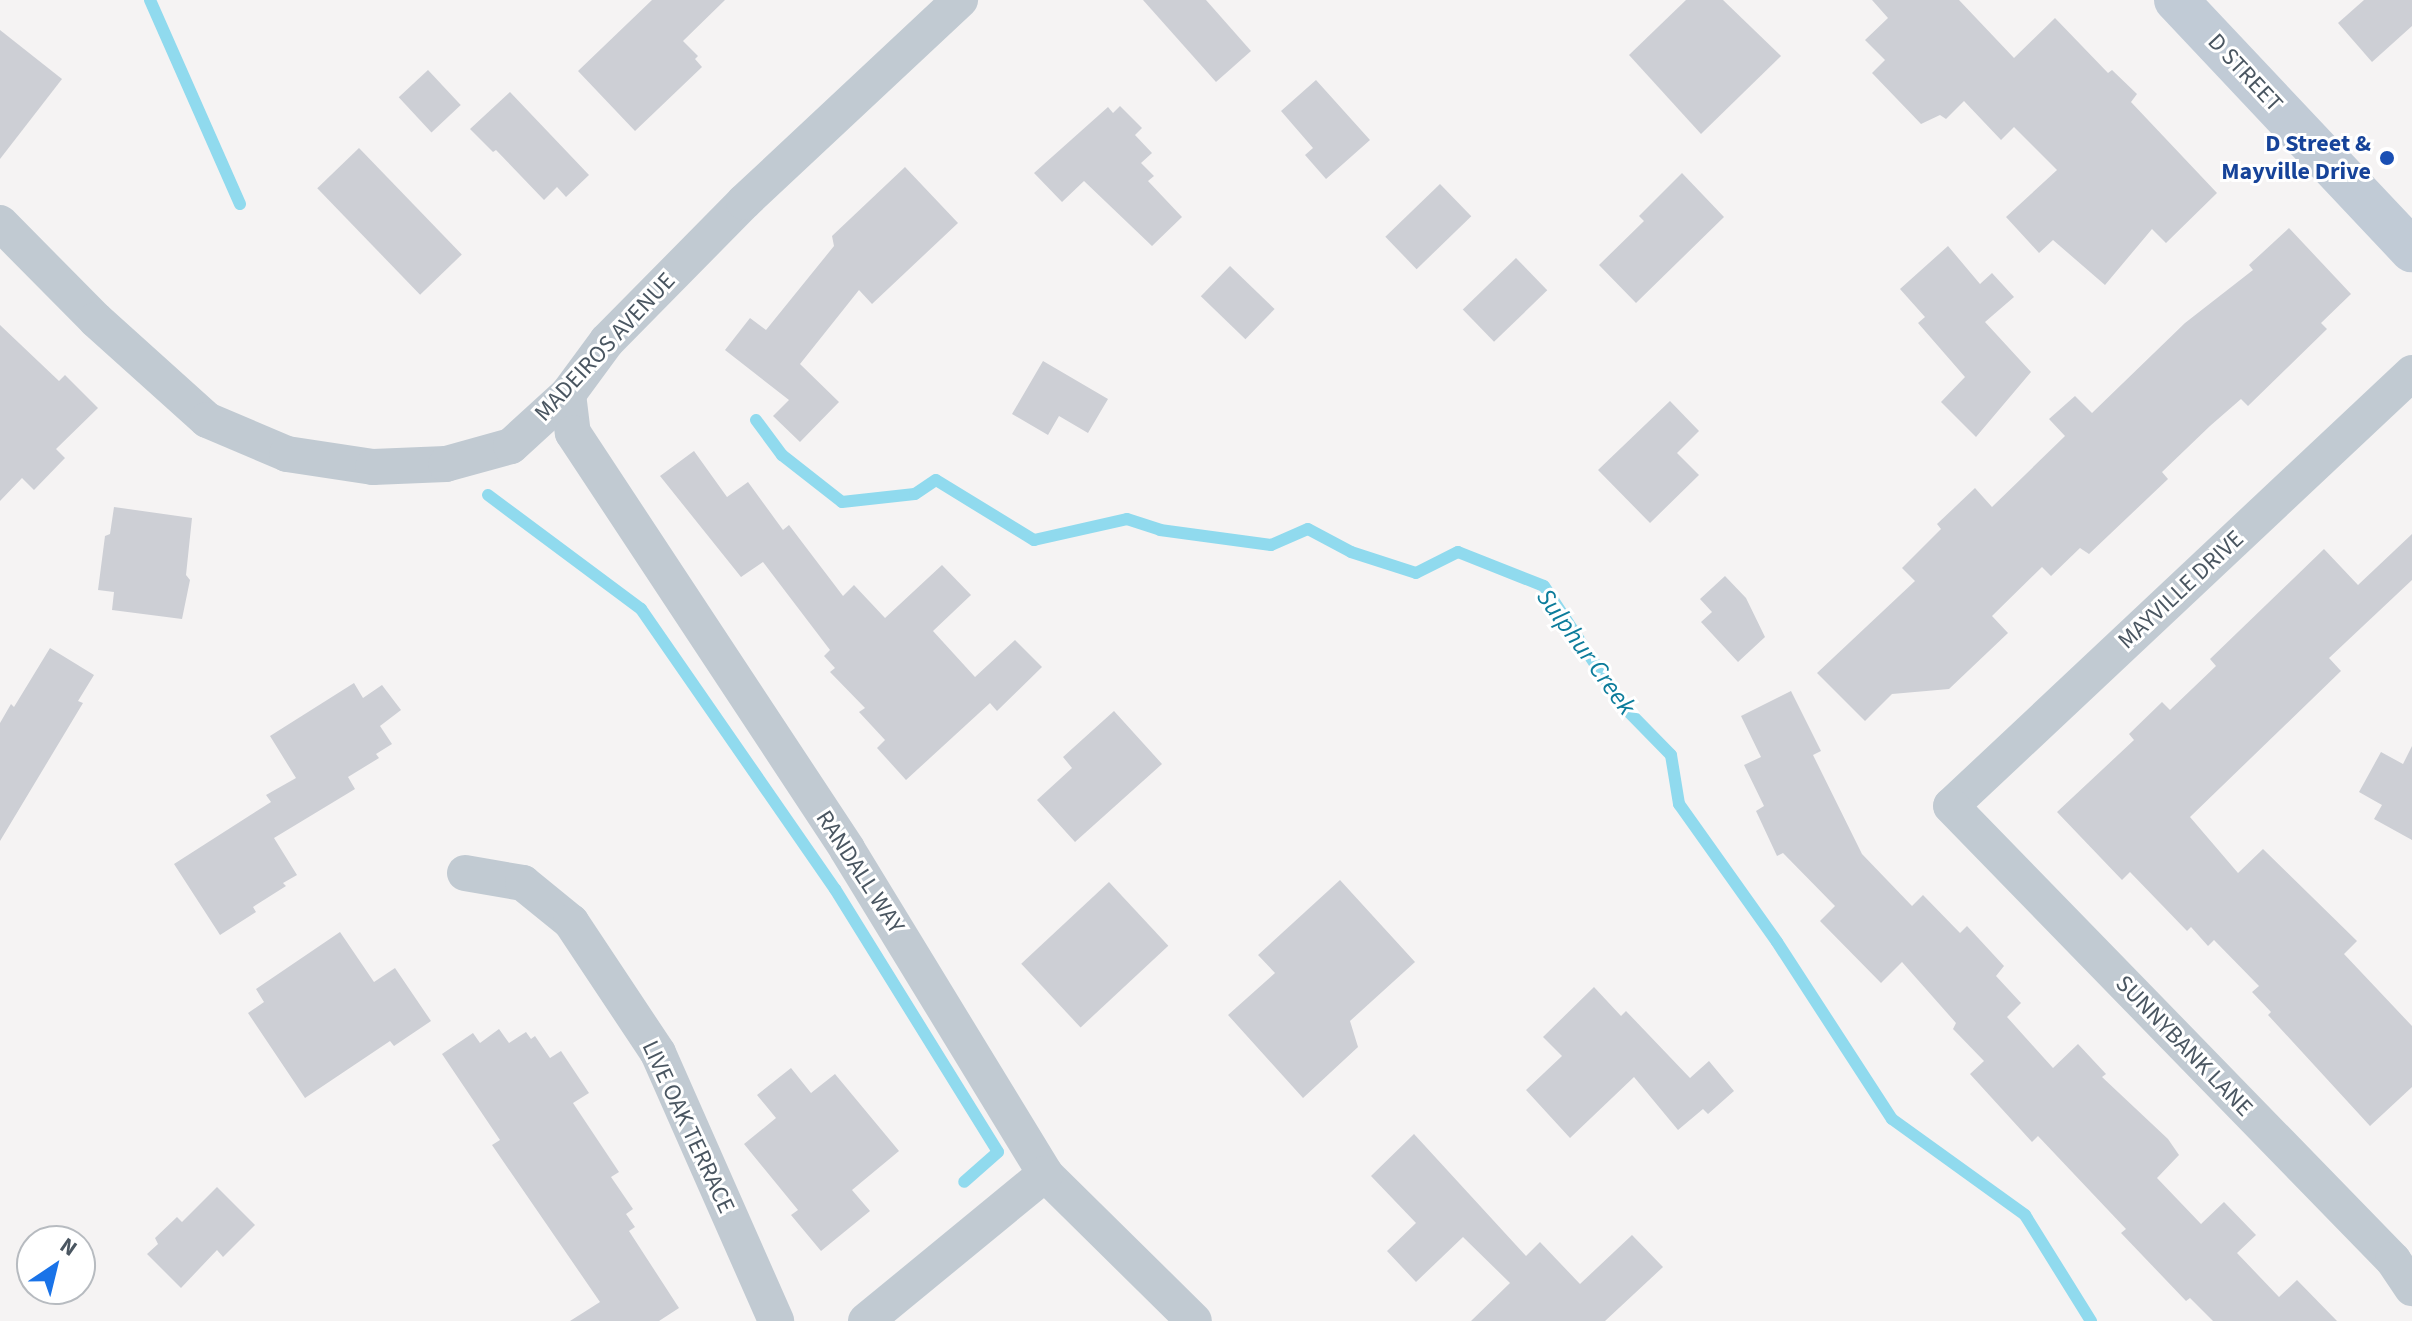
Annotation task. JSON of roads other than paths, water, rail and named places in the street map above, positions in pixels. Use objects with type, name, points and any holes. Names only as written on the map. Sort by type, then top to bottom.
[{"type":"main road","name":"D STREET","points":[[2176,0],[2412,250]]},
{"type":"street","name":"MADEIROS AVENUE","points":[[1,225],[96,320],[207,420],[287,454],[373,467],[446,464],[511,446],[568,394],[607,341],[718,228],[960,0]]},
{"type":"street","name":"MAYVILLE DRIVE","points":[[1951,806],[2412,373]]},
{"type":"street","name":"RANDALL WAY","points":[[568,394],[573,433],[855,862],[1045,1174],[1194,1321]]},
{"type":"street","name":"SUNNYBANK LANE","points":[[1951,806],[2393,1260],[2412,1288]]},
{"type":"street","name":"LIVE OAK TERRACE","points":[[465,873],[523,883],[571,922],[658,1053],[776,1321]]},
{"type":"street","points":[[866,1321],[1045,1174]]},
{"type":"waterway","points":[[150,0],[240,204]]},
{"type":"waterway","name":"Sulphur Creek","points":[[756,420],[782,455],[842,502],[915,494],[936,480],[1034,540],[1127,519],[1160,530],[1271,545],[1308,529],[1351,552],[1416,573],[1458,552],[1544,586],[1622,705],[1671,755],[1679,804],[1777,942],[1892,1119],[2025,1215],[2091,1321]]},
{"type":"waterway","points":[[488,495],[641,609],[835,889],[998,1152],[964,1182]]},
{"type":"place","name":"D Street & Mayville Drive","points":[[2387,158]]}]
